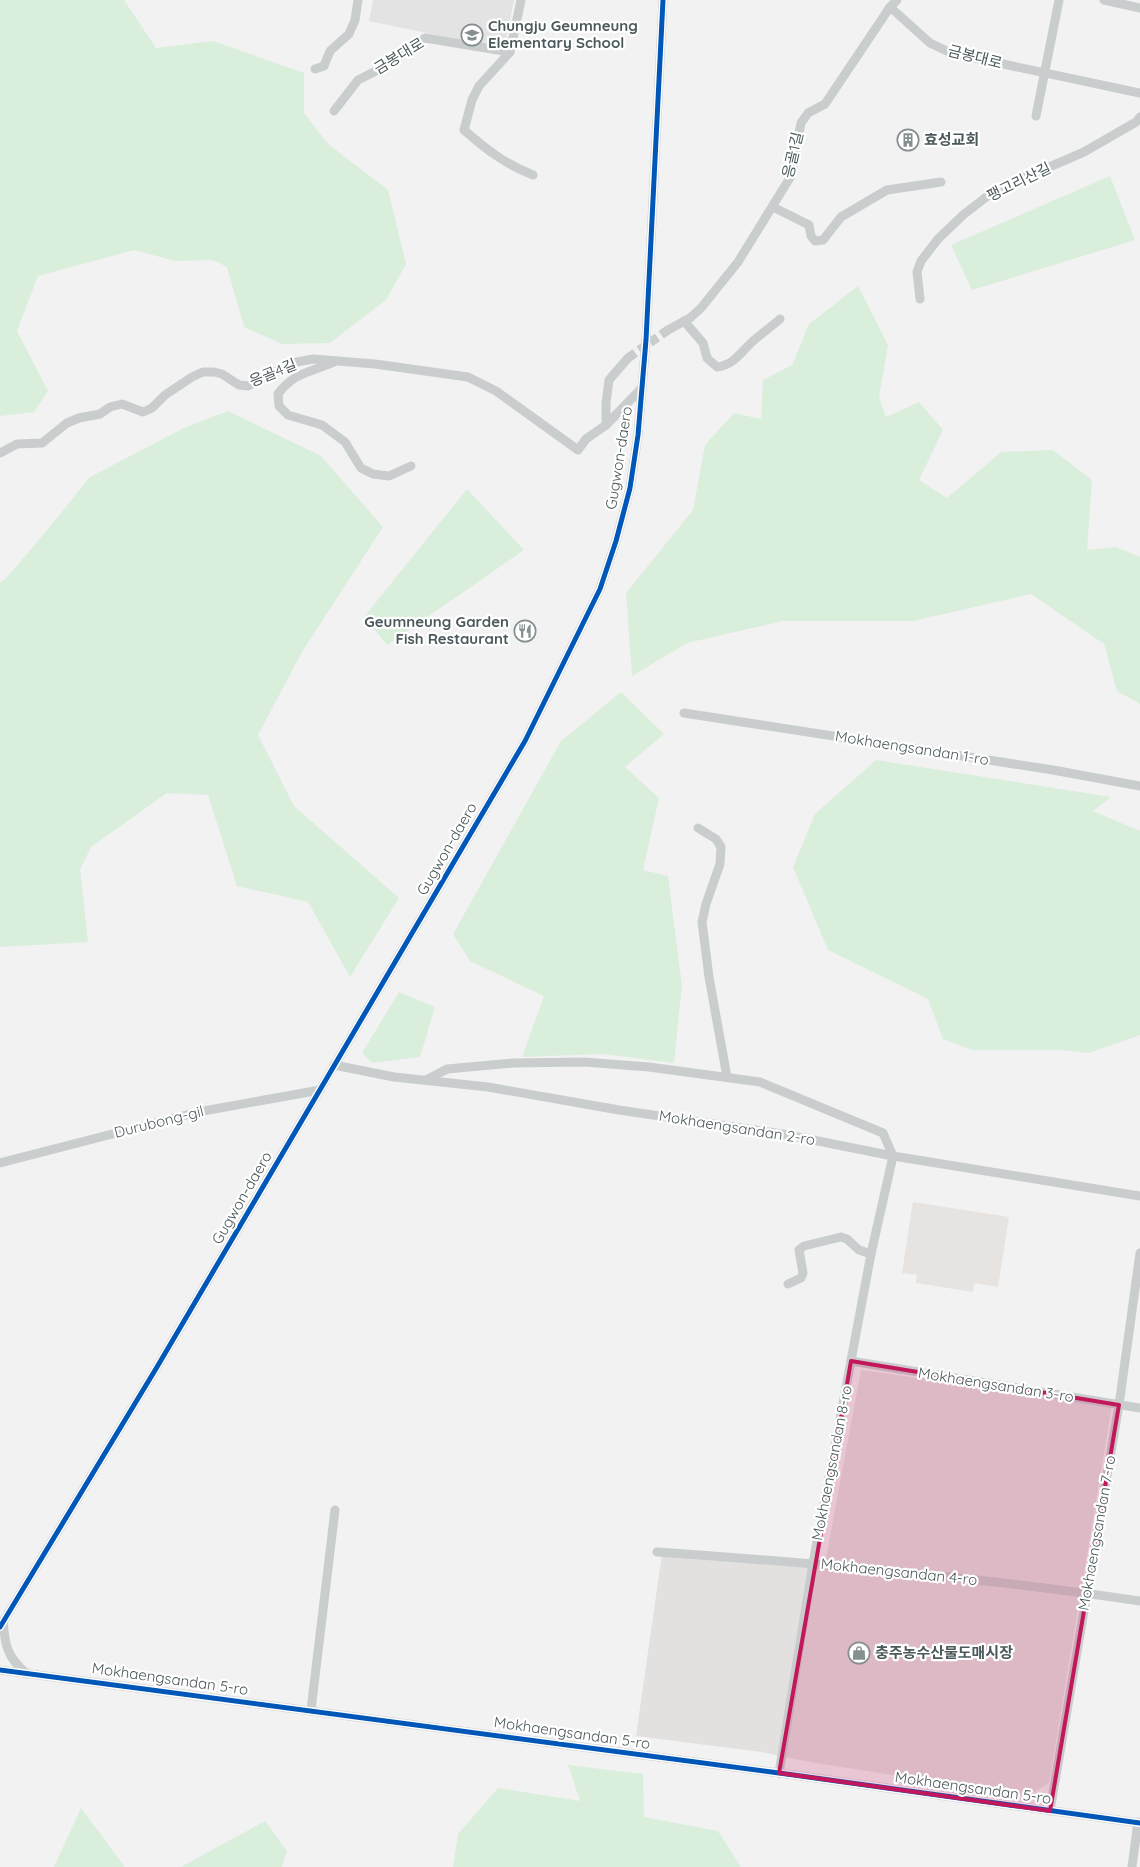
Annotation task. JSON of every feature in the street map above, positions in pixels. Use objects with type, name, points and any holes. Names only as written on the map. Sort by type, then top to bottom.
[{"type":"street","points":[[315,69],[324,66],[330,51],[349,34],[355,20],[358,0]]},
{"type":"street","points":[[521,0],[510,52],[479,86],[472,100],[464,130],[510,166],[533,176]]},
{"type":"street","name":"Gugwon-daero","points":[[2,1624],[162,1358],[525,742],[600,589],[630,488],[638,435],[655,182],[663,0]]},
{"type":"street","name":"응골1길","points":[[668,330],[690,318],[701,308],[738,262],[791,176],[801,123],[808,113],[825,104],[890,7],[897,0]]},
{"type":"street","points":[[1036,116],[1060,0]]},
{"type":"street","points":[[1104,0],[1137,7]]},
{"type":"street","name":"금봉대로","points":[[890,7],[930,43],[951,53],[1140,93]]},
{"type":"street","name":"금봉대로","points":[[334,110],[358,80],[390,64],[425,38],[510,52]]},
{"type":"street","name":"팽고리산길","points":[[920,299],[917,272],[921,261],[938,239],[969,210],[994,191],[1084,152],[1136,122],[1140,117]]},
{"type":"street","points":[[773,207],[809,225],[811,236],[815,241],[823,240],[841,217],[887,190],[941,182]]},
{"type":"street","points":[[684,321],[703,343],[707,358],[717,367],[726,366],[736,360],[751,343],[780,319]]},
{"type":"street","points":[[606,425],[609,380],[628,358]]},
{"type":"street","name":"응골4길","points":[[0,453],[17,444],[42,443],[67,423],[79,418],[100,414],[110,407],[122,404],[143,412],[152,408],[165,395],[192,377],[203,372],[222,374],[239,384],[248,386],[292,364],[313,359],[375,364],[468,377],[496,391],[578,450],[586,440],[606,425],[642,388]]},
{"type":"street","name":"응골4길","points":[[336,361],[318,370],[308,371],[295,376],[285,384],[278,394],[279,406],[288,415],[322,426],[345,442],[360,468],[372,474],[389,476],[411,466]]},
{"type":"street","name":"Mokhaengsandan 1-ro","points":[[684,713],[1053,770],[1140,786]]},
{"type":"street","points":[[698,828],[716,839],[721,847],[720,864],[706,904],[702,922],[709,977],[727,1077]]},
{"type":"street","points":[[426,1080],[447,1069],[512,1063],[584,1062],[649,1067],[760,1082],[883,1133],[893,1156]]},
{"type":"street","name":"Mokhaengsandan 2-ro","points":[[334,1065],[394,1076],[488,1087],[619,1110],[783,1134],[893,1156],[1140,1196]]},
{"type":"street","name":"Durubong-gil","points":[[0,1164],[198,1112],[320,1090]]},
{"type":"street","name":"Mokhaengsandan 8-ro","points":[[779,1773],[813,1563],[871,1254],[893,1156]]},
{"type":"street","points":[[788,1284],[801,1278],[803,1273],[799,1250],[804,1246],[841,1237],[859,1250],[871,1254]]},
{"type":"street","name":"Mokhaengsandan 7-ro","points":[[1050,1811],[1118,1404],[1140,1253]]},
{"type":"street","name":"Mokhaengsandan 3-ro","points":[[852,1361],[1140,1408]]},
{"type":"street","points":[[311,1710],[335,1510]]},
{"type":"street","name":"Mokhaengsandan 4-ro","points":[[657,1552],[813,1563],[1086,1593],[1140,1601]]},
{"type":"street","points":[[2,1624],[4,1643],[11,1656],[28,1674]]},
{"type":"street","name":"Mokhaengsandan 5-ro","points":[[0,1670],[1139,1822]]},
{"type":"street","points":[[1132,1867],[1139,1822]]},
{"type":"highlighted area","points":[[851,1361],[1119,1405],[1050,1811],[779,1773]]},
{"type":"shaded area","name":"Chungju Geumneung Elementary School","points":[[373,0],[514,0],[504,49],[369,21]]},
{"type":"shaded area","name":"충주농수산물도매시장","points":[[861,1370],[1112,1405],[1049,1783],[1027,1796],[810,1762],[761,1752],[636,1736],[662,1554],[824,1569]]},
{"type":"green space","points":[[0,0],[124,0],[156,48],[213,41],[304,73],[304,113],[328,144],[388,190],[406,264],[386,300],[330,343],[282,344],[244,327],[227,267],[213,260],[175,261],[134,250],[38,276],[17,331],[48,391],[34,412],[0,416]]},
{"type":"green space","points":[[1110,176],[1135,240],[972,290],[951,245]]},
{"type":"green space","points":[[858,286],[888,345],[879,397],[886,417],[919,402],[943,430],[919,480],[947,498],[1001,452],[1053,450],[1092,480],[1087,550],[1116,547],[1140,557],[1140,704],[1117,691],[1104,644],[1031,594],[913,621],[782,621],[687,643],[632,676],[626,593],[693,510],[705,445],[734,413],[761,419],[763,380],[792,365],[809,324]]},
{"type":"green space","points":[[228,411],[321,456],[383,527],[302,652],[258,735],[294,806],[399,898],[350,977],[308,902],[237,886],[208,795],[167,793],[91,847],[80,870],[88,942],[0,947],[0,583],[43,535],[90,477],[184,428]]},
{"type":"green space","points":[[467,489],[524,550],[387,645],[364,617]]},
{"type":"green space","points":[[621,692],[664,734],[625,767],[659,798],[643,870],[668,876],[682,986],[674,1063],[603,1054],[522,1057],[544,996],[470,961],[453,934],[561,741]]},
{"type":"green space","points":[[876,760],[1111,797],[1093,811],[1140,831],[1140,1035],[1089,1053],[1060,1050],[972,1050],[943,1039],[928,999],[828,950],[793,867],[815,814]]},
{"type":"green space","points":[[399,992],[435,1007],[420,1057],[372,1063],[362,1053]]},
{"type":"green space","points":[[568,1765],[643,1774],[644,1817],[718,1831],[741,1867],[453,1867],[458,1834],[498,1788],[580,1801]]},
{"type":"green space","points":[[81,1808],[125,1867],[54,1867]]},
{"type":"green space","points":[[265,1821],[287,1851],[282,1867],[181,1867]]},
{"type":"sand","points":[[913,1202],[1009,1217],[998,1287],[974,1283],[973,1292],[916,1283],[917,1275],[902,1273]]},
{"type":"tunnel","points":[[628,358],[668,330]]},
{"type":"cycle path","points":[[0,1627],[157,1367],[525,741],[600,589],[616,541],[630,488],[638,435],[646,340],[663,0]]},
{"type":"cycle path","points":[[0,1670],[779,1773],[1140,1823]]},
{"type":"place","name":"Chungju Geumneung Elementary School","points":[[472,35]]},
{"type":"place","name":"효성교회","points":[[908,140]]},
{"type":"place","name":"Geumneung Garden Fish Restaurant","points":[[525,631]]},
{"type":"place","name":"충주농수산물도매시장","points":[[859,1653]]}]
